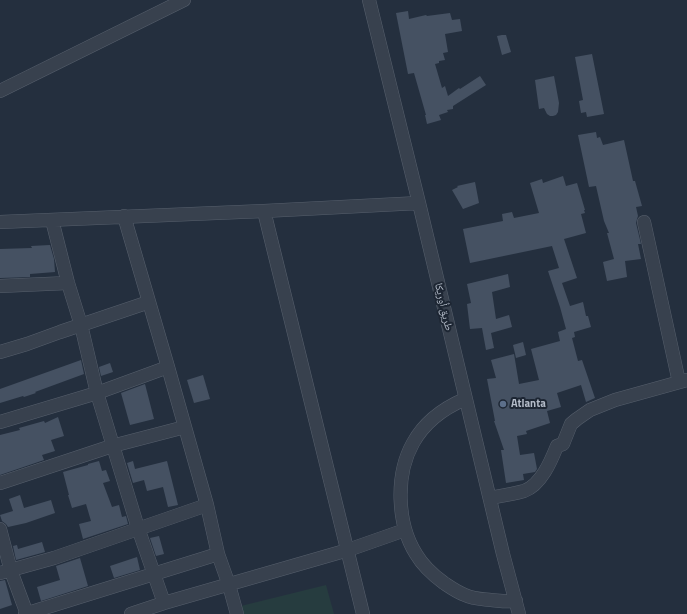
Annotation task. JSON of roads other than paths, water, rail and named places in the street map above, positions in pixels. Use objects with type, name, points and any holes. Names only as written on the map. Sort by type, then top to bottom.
[{"type":"street","points":[[0,91],[184,0]]},
{"type":"street","name":"طريق أوريكا","points":[[369,0],[518,614]]},
{"type":"street","points":[[0,222],[419,203]]},
{"type":"street","points":[[264,211],[363,614]]},
{"type":"street","points":[[124,216],[150,302],[207,505],[218,554],[237,614]]},
{"type":"street","points":[[52,220],[112,446],[164,603]]},
{"type":"street","points":[[490,498],[526,490],[535,484],[543,475],[557,446],[563,444],[571,424],[590,410],[615,400],[683,381],[644,222]]},
{"type":"street","points":[[0,286],[68,283]]},
{"type":"street","points":[[0,352],[150,302]]},
{"type":"street","points":[[0,422],[97,393],[168,367]]},
{"type":"street","points":[[465,399],[453,404],[429,422],[413,443],[403,468],[401,482],[402,516],[405,530],[417,555],[427,568],[450,587],[464,595],[476,599],[505,602],[516,601]]},
{"type":"street","points":[[0,483],[112,446],[185,427]]},
{"type":"street","points":[[6,572],[54,558],[207,505]]},
{"type":"street","points":[[0,529],[6,572],[27,614],[218,554]]},
{"type":"street","points":[[130,614],[348,550],[405,530]]},
{"type":"place","name":"Atlanta","points":[[503,404]]}]
